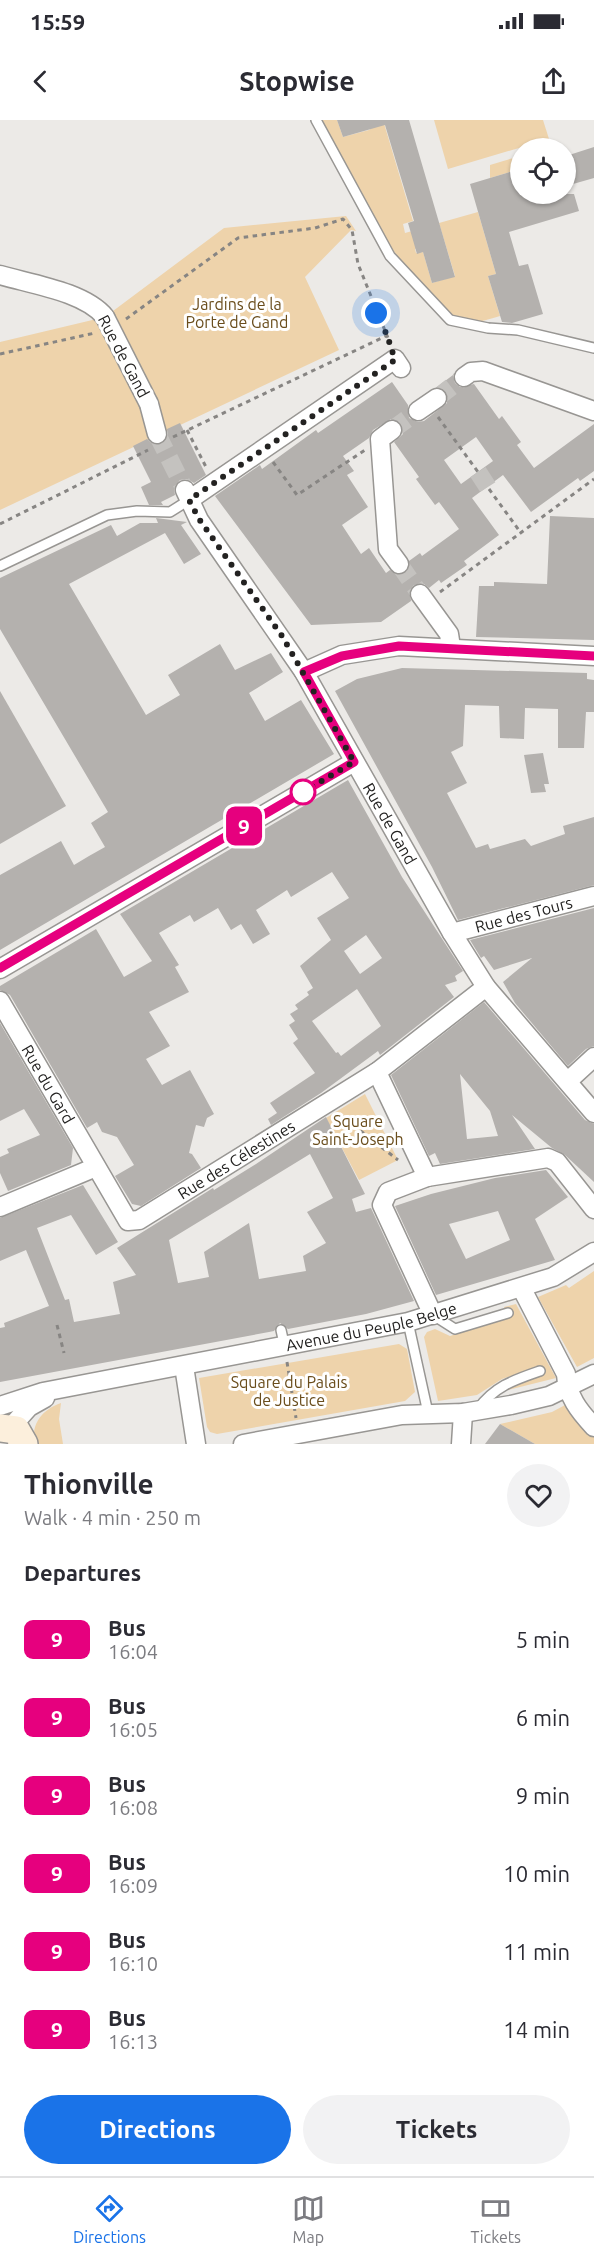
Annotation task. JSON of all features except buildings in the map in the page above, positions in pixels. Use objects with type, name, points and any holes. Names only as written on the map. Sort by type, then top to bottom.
[{"type":"street","name":"Rue de Gand","points":[[4,276],[83,300],[99,309],[109,323],[149,404],[157,434]]},
{"type":"street","points":[[187,495],[215,485],[263,449],[398,364]]},
{"type":"street","points":[[464,377],[471,372],[483,371],[594,411]]},
{"type":"street","points":[[386,435],[388,549],[399,564]]},
{"type":"street","name":"Rue de Gand","points":[[187,495],[199,519],[304,672],[452,933],[486,987],[594,1113]]},
{"type":"street","points":[[423,598],[449,634],[451,647]]},
{"type":"street","points":[[304,672],[342,656],[399,646],[451,647],[594,657]]},
{"type":"street","points":[[0,969],[354,762]]},
{"type":"street","name":"Rue des Tours","points":[[452,933],[594,896]]},
{"type":"street","name":"Rue des Célestines","points":[[129,1221],[139,1220],[377,1072],[486,987]]},
{"type":"street","name":"Rue du Gard","points":[[0,1001],[129,1221]]},
{"type":"street","points":[[568,1081],[594,1057]]},
{"type":"street","points":[[377,1072],[426,1177]]},
{"type":"street","points":[[433,1315],[382,1205],[388,1192],[426,1177],[548,1158],[557,1162],[594,1209]]},
{"type":"street","points":[[0,1207],[96,1167]]},
{"type":"street","name":"Avenue du Peuple Belge","points":[[7,1425],[32,1404],[71,1387],[285,1348],[408,1322],[522,1289],[553,1277],[594,1252]]},
{"type":"street","points":[[522,1289],[566,1374],[566,1389],[572,1401],[594,1427]]},
{"type":"street","points":[[184,1366],[196,1444]]},
{"type":"street","points":[[243,1444],[428,1413],[470,1412],[539,1399],[566,1389],[594,1374]]},
{"type":"street","points":[[461,1444],[470,1412]]},
{"type":"lane","points":[[316,120],[390,256],[450,320],[478,327],[518,330],[594,348]]},
{"type":"lane","points":[[0,566],[107,515],[137,511],[170,512],[187,495]]},
{"type":"lane","points":[[433,1315],[455,1329],[508,1313]]},
{"type":"lane","points":[[408,1322],[428,1413]]},
{"type":"lane","points":[[281,1330],[285,1348]]},
{"type":"lane","points":[[470,1412],[504,1383],[540,1371]]},
{"type":"path","points":[[0,354],[131,317],[238,238],[315,228],[343,219],[352,230],[358,264],[398,364]]},
{"type":"path","points":[[207,470],[185,431],[387,335]]},
{"type":"path","points":[[428,404],[477,472]]},
{"type":"path","points":[[263,449],[297,495],[386,435]]},
{"type":"path","points":[[0,524],[137,455]]},
{"type":"path","points":[[423,598],[521,533],[594,479]]},
{"type":"path","points":[[489,489],[521,533]]},
{"type":"path","points":[[331,1101],[336,1112],[398,1160]]},
{"type":"path","points":[[57,1325],[64,1353]]},
{"type":"path","points":[[285,1348],[299,1434]]},
{"type":"green space","points":[[321,120],[337,120],[343,137],[369,130],[383,120],[413,221],[403,224],[405,233],[416,230],[421,247],[415,249],[416,253],[423,252],[432,283],[455,276],[439,223],[478,212],[496,274],[488,276],[500,316],[477,322],[464,321],[443,308],[422,288],[401,262],[363,201]]},
{"type":"green space","points":[[434,120],[543,120],[549,138],[510,138],[510,151],[448,169]]},
{"type":"green space","points":[[510,159],[510,172],[490,178],[490,165]]},
{"type":"green space","name":"Jardins de la Porte de Gand","points":[[346,216],[356,231],[351,230],[305,277],[339,350],[0,510],[0,342],[105,317],[224,228]]},
{"type":"green space","name":"Square Saint-Joseph","points":[[365,1094],[398,1160],[359,1180],[326,1118]]},
{"type":"green space","points":[[594,1271],[594,1358],[577,1367],[538,1297],[566,1285],[569,1288]]},
{"type":"green space","points":[[516,1304],[556,1378],[508,1390],[507,1387],[542,1375],[540,1366],[502,1379],[477,1395],[438,1401],[424,1337],[427,1332],[435,1329],[450,1336],[507,1318],[504,1307]]},
{"type":"green space","name":"Square du Palais de Justice","points":[[399,1344],[407,1349],[415,1392],[405,1401],[217,1434],[210,1432],[207,1427],[199,1378]]},
{"type":"green space","points":[[61,1403],[59,1419],[63,1444],[35,1444],[34,1430],[39,1418],[49,1409]]},
{"type":"green space","points":[[567,1404],[594,1434],[594,1444],[535,1444],[500,1424],[552,1412]]},
{"type":"tunnel","points":[[437,398],[464,377]]},
{"type":"tunnel","points":[[392,430],[418,411]]},
{"type":"tunnel","points":[[157,434],[185,490]]},
{"type":"tunnel","points":[[478,472],[489,489]]},
{"type":"tunnel","points":[[399,564],[420,594]]},
{"type":"bus line","name":"9","points":[[0,968],[354,762],[304,672],[320,663],[374,649],[399,646],[594,656]]},
{"type":"route","points":[[303,792],[354,762],[282,636],[199,519],[189,500],[215,485],[263,449],[395,360],[387,335],[376,313]]}]
